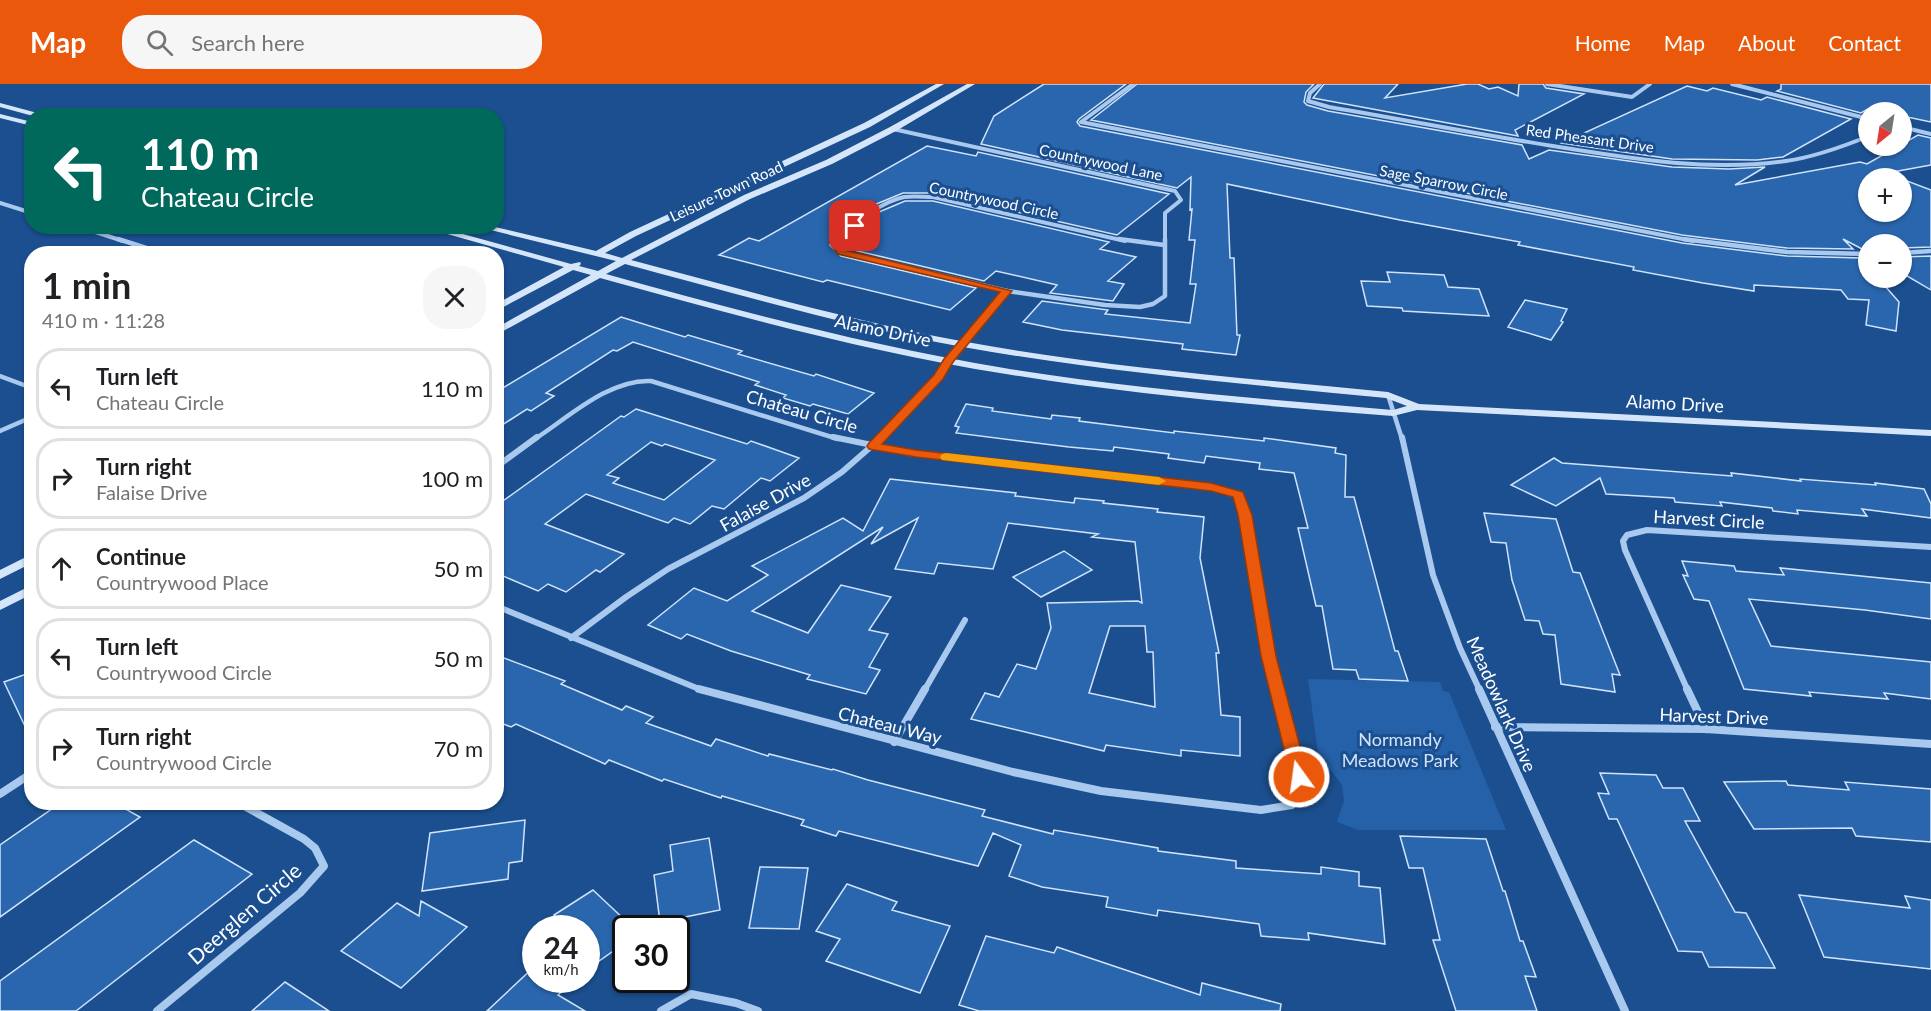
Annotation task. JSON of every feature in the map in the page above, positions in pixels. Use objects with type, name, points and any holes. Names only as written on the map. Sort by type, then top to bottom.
[{"type":"main road","name":"Leisure Town Road","points":[[504,304],[633,234],[867,124],[941,84]]},
{"type":"main road","name":"Leisure Town Road","points":[[504,328],[657,242],[747,197],[828,162],[893,129],[972,84]]},
{"type":"main road","points":[[0,105],[24,111]]},
{"type":"main road","points":[[0,116],[24,122]]},
{"type":"main road","name":"Alamo Drive","points":[[504,232],[597,254],[853,322],[962,344],[1111,368],[1388,396],[1416,407]]},
{"type":"main road","name":"Alamo Drive","points":[[452,234],[496,246]]},
{"type":"main road","name":"Alamo Drive","points":[[504,248],[810,330],[948,361],[1163,394],[1393,413],[1416,407],[1931,433]]},
{"type":"main road","points":[[0,575],[24,562]]},
{"type":"main road","points":[[0,606],[24,593]]},
{"type":"street","name":"Sage Sparrow Circle","points":[[1133,84],[1081,122],[1652,234],[1748,248],[1858,254]]},
{"type":"street","name":"Red Pheasant Drive","points":[[1320,84],[1310,93],[1308,101],[1583,151],[1674,162],[1728,163],[1789,160],[1825,154],[1858,142]]},
{"type":"street","points":[[1547,84],[1632,97],[1650,84]]},
{"type":"street","points":[[1732,84],[1858,116]]},
{"type":"street","name":"Countrywood Lane","points":[[893,129],[1175,191],[1181,200],[1165,213],[1165,296],[1153,304],[1140,307],[1105,305],[1007,291]]},
{"type":"street","points":[[1912,129],[1931,134]]},
{"type":"street","name":"Countrywood Circle","points":[[1007,291],[842,252],[834,242],[896,199],[933,197],[1136,243],[1164,245]]},
{"type":"street","points":[[0,203],[24,210]]},
{"type":"street","points":[[102,234],[140,246]]},
{"type":"street","points":[[1912,252],[1931,251]]},
{"type":"street","name":"Falaise Drive","points":[[571,638],[636,588],[808,496],[841,474],[873,446],[939,376],[948,361],[1007,291]]},
{"type":"street","points":[[0,376],[24,385]]},
{"type":"street","name":"Chateau Circle","points":[[504,462],[615,386],[629,380],[651,381],[839,440],[927,455],[1211,487],[1239,494],[1245,515],[1268,656],[1299,777],[1292,805]]},
{"type":"street","name":"Meadowlark Drive","points":[[1388,396],[1401,435],[1433,575],[1460,648],[1625,1011]]},
{"type":"street","points":[[0,431],[24,420]]},
{"type":"street","name":"Harvest Circle","points":[[1706,729],[1667,648],[1625,550],[1623,541],[1627,535],[1647,530],[1931,547]]},
{"type":"street","name":"Chateau Way","points":[[504,609],[697,689],[1013,772],[1101,791],[1261,810],[1292,805]]},
{"type":"street","points":[[894,742],[965,620]]},
{"type":"street","name":"Harvest Drive","points":[[1495,727],[1706,729],[1931,744]]},
{"type":"street","points":[[0,794],[24,778]]},
{"type":"street","name":"Deerglen Circle","points":[[157,1011],[300,893],[324,866],[315,848],[304,839],[251,810]]},
{"type":"street","points":[[661,1011],[691,994],[758,1011]]},
{"type":"green space","name":"Normandy Meadows Park","points":[[1308,679],[1440,682],[1443,691],[1449,692],[1506,830],[1358,830],[1337,822],[1344,801],[1342,785],[1318,753]]},
{"type":"building","points":[[1044,84],[1126,84],[1079,119],[1077,122],[1080,126],[1682,243],[1787,256],[1858,258],[1858,288],[1887,288],[1899,302],[1896,331],[1866,325],[1869,300],[1848,299],[1841,290],[1754,285],[1754,291],[1703,283],[1518,245],[1520,242],[1227,184],[1230,258],[1234,258],[1237,335],[1240,335],[1236,355],[1182,349],[1183,344],[1062,330],[1023,322],[1042,301],[1108,310],[1105,314],[1190,323],[1196,284],[1190,284],[1195,240],[1189,240],[1192,209],[1190,210],[1191,177],[1177,188],[981,144],[994,116]]},
{"type":"building","points":[[1137,84],[1314,84],[1306,92],[1304,102],[1307,105],[1328,111],[1522,145],[1529,159],[1549,150],[1672,167],[1729,169],[1765,167],[1735,185],[1860,162],[1867,164],[1881,156],[1912,156],[1912,138],[1918,135],[1931,138],[1931,165],[1912,168],[1858,168],[1858,222],[1912,222],[1912,183],[1931,190],[1931,247],[1912,248],[1912,234],[1858,234],[1858,247],[1843,239],[1853,249],[1787,248],[1682,235],[1091,120]]},
{"type":"building","points":[[1324,84],[1398,84],[1385,98],[1467,84],[1478,84],[1489,89],[1498,87],[1518,96],[1519,84],[1543,84],[1546,88],[1584,94],[1515,130],[1518,136],[1313,98]]},
{"type":"building","points":[[1781,84],[1931,84],[1931,122],[1912,118],[1912,102],[1858,102],[1858,112],[1777,91],[1781,89]]},
{"type":"building","points":[[1687,86],[1707,91],[1713,88],[1761,100],[1767,97],[1851,119],[1783,157],[1757,160],[1672,159],[1562,143]]},
{"type":"building","points":[[927,146],[976,156],[978,152],[1169,194],[1117,235],[934,193],[903,193],[874,205],[830,240],[830,245],[841,256],[976,288],[950,310],[827,280],[823,282],[719,255],[749,238],[759,241]]},
{"type":"building","points":[[905,201],[933,201],[1109,242],[1100,249],[1136,257],[1108,281],[1124,284],[1113,301],[1050,293],[1057,285],[996,271],[984,281],[845,248],[840,243],[879,212]]},
{"type":"building","points":[[1931,256],[1931,290],[1912,279],[1912,257]]},
{"type":"building","points":[[1387,272],[1444,275],[1448,287],[1479,289],[1489,316],[1403,311],[1402,308],[1367,306],[1361,281],[1390,282]]},
{"type":"building","points":[[1525,300],[1567,309],[1561,321],[1563,322],[1551,340],[1508,327]]},
{"type":"building","points":[[621,317],[685,337],[688,335],[742,351],[738,354],[814,376],[816,374],[874,393],[848,414],[813,404],[810,406],[783,398],[786,395],[755,385],[759,382],[633,342],[617,351],[613,350],[546,393],[554,396],[531,411],[527,409],[504,424],[504,387]]},
{"type":"building","points":[[966,404],[993,408],[992,411],[1051,419],[1052,415],[1080,418],[1079,421],[1174,433],[1174,431],[1264,441],[1264,438],[1336,448],[1335,453],[1346,455],[1345,497],[1354,497],[1395,651],[1398,651],[1408,681],[1359,679],[1356,670],[1333,669],[1322,606],[1316,606],[1298,528],[1308,528],[1294,473],[1259,469],[1260,463],[1206,456],[1204,463],[1168,458],[1169,454],[1114,447],[1113,451],[956,433],[959,427],[955,426]]},
{"type":"building","points":[[636,409],[747,444],[751,441],[799,458],[770,481],[761,478],[724,509],[712,506],[690,524],[674,518],[668,523],[586,494],[545,524],[624,554],[600,572],[596,570],[566,592],[548,584],[538,591],[504,576],[504,500],[621,416],[624,417]],"holes":[[[651,442],[662,446],[665,444],[715,460],[664,500],[613,483],[619,478],[607,475]]]},
{"type":"building","points":[[1554,458],[1562,463],[1732,476],[1731,473],[1801,481],[1800,479],[1876,485],[1875,483],[1924,489],[1931,504],[1931,518],[1862,509],[1867,516],[1797,510],[1798,514],[1773,511],[1772,508],[1720,502],[1722,506],[1675,502],[1674,498],[1606,494],[1600,478],[1556,506],[1511,485]]},
{"type":"building","points":[[890,479],[1016,493],[1015,496],[1074,503],[1075,498],[1104,501],[1103,503],[1158,509],[1157,512],[1204,517],[1200,558],[1219,653],[1216,653],[1221,715],[1240,717],[1240,756],[1181,750],[1181,756],[1106,745],[1104,751],[971,719],[985,693],[999,697],[1017,664],[1036,669],[1051,628],[1047,603],[1138,601],[1142,603],[1135,542],[1092,537],[1098,534],[1008,523],[993,569],[938,563],[934,574],[895,569],[918,518],[871,544],[883,527],[752,611],[808,633],[841,585],[891,597],[869,630],[888,634],[869,667],[880,670],[866,694],[807,679],[810,675],[731,651],[687,634],[681,639],[648,625],[694,588],[727,601],[768,575],[752,566],[843,518],[863,531]],"holes":[[[1110,626],[1145,626],[1147,652],[1153,652],[1155,707],[1089,693]]]},
{"type":"building","points":[[1484,513],[1556,519],[1573,572],[1580,573],[1620,675],[1612,674],[1615,692],[1561,684],[1555,635],[1543,634],[1539,621],[1525,620],[1512,580],[1506,543],[1491,542]]},
{"type":"building","points":[[1064,551],[1092,570],[1041,597],[1013,577]]},
{"type":"building","points":[[1682,561],[1734,566],[1736,571],[1784,575],[1780,568],[1931,583],[1931,619],[1749,599],[1771,646],[1931,662],[1931,699],[1884,693],[1888,699],[1809,692],[1811,696],[1744,689],[1709,601],[1694,599],[1683,575],[1688,576]]},
{"type":"building","points":[[504,658],[565,681],[561,684],[622,710],[626,706],[653,717],[646,723],[711,746],[716,739],[768,756],[769,754],[833,769],[985,810],[982,816],[1053,834],[1054,830],[1158,848],[1158,851],[1236,861],[1236,868],[1321,874],[1321,867],[1359,872],[1359,886],[1380,888],[1385,944],[1308,933],[1309,940],[1261,936],[1259,924],[1158,910],[1157,916],[1106,907],[1108,897],[1042,887],[1009,876],[1021,845],[993,833],[978,866],[839,831],[836,836],[801,825],[804,820],[722,796],[721,798],[664,779],[662,781],[609,760],[605,764],[516,724],[511,727],[504,724]]},
{"type":"building","points":[[24,675],[24,724],[4,682]]},
{"type":"building","points":[[1600,773],[1656,775],[1663,788],[1683,788],[1700,821],[1685,821],[1735,912],[1746,913],[1775,968],[1709,967],[1702,952],[1678,951],[1617,819],[1609,819],[1598,793],[1609,794]]},
{"type":"building","points":[[1786,781],[1788,785],[1849,790],[1845,782],[1931,789],[1931,842],[1856,836],[1852,828],[1754,829],[1724,782]]},
{"type":"building","points":[[50,810],[127,810],[140,817],[0,917],[0,845]]},
{"type":"building","points":[[525,820],[522,861],[509,863],[508,879],[422,891],[430,833]]},
{"type":"building","points":[[1400,836],[1486,839],[1520,941],[1523,941],[1536,977],[1525,976],[1537,1011],[1456,1011],[1433,940],[1440,940],[1423,868],[1409,868]]},
{"type":"building","points":[[709,838],[720,910],[690,916],[659,915],[654,875],[673,871],[670,845]]},
{"type":"building","points":[[194,840],[252,874],[76,1011],[0,1011],[0,981]]},
{"type":"building","points":[[760,867],[808,868],[799,929],[749,928]]},
{"type":"building","points":[[847,884],[897,902],[892,910],[950,926],[920,993],[826,961],[840,939],[816,931]]},
{"type":"building","points":[[593,890],[620,915],[612,915],[612,952],[600,960],[600,915],[554,915]]},
{"type":"building","points":[[1799,895],[1910,908],[1905,896],[1931,900],[1931,969],[1824,957]]},
{"type":"building","points":[[421,901],[467,927],[401,988],[341,951],[397,903],[419,916]]},
{"type":"building","points":[[986,936],[1054,953],[1057,947],[1200,995],[1202,983],[1281,1004],[1280,1011],[979,1011],[959,1005]]},
{"type":"building","points":[[522,978],[522,993],[560,993],[558,995],[585,1011],[487,1011]]},
{"type":"building","points":[[285,982],[329,1011],[252,1011]]},
{"type":"slow traffic","points":[[946,457],[1159,481]]},
{"type":"route","points":[[855,226],[834,242],[842,252],[1007,291],[948,361],[939,376],[873,446],[916,454],[1211,487],[1239,494],[1245,515],[1268,656],[1299,777]]}]
